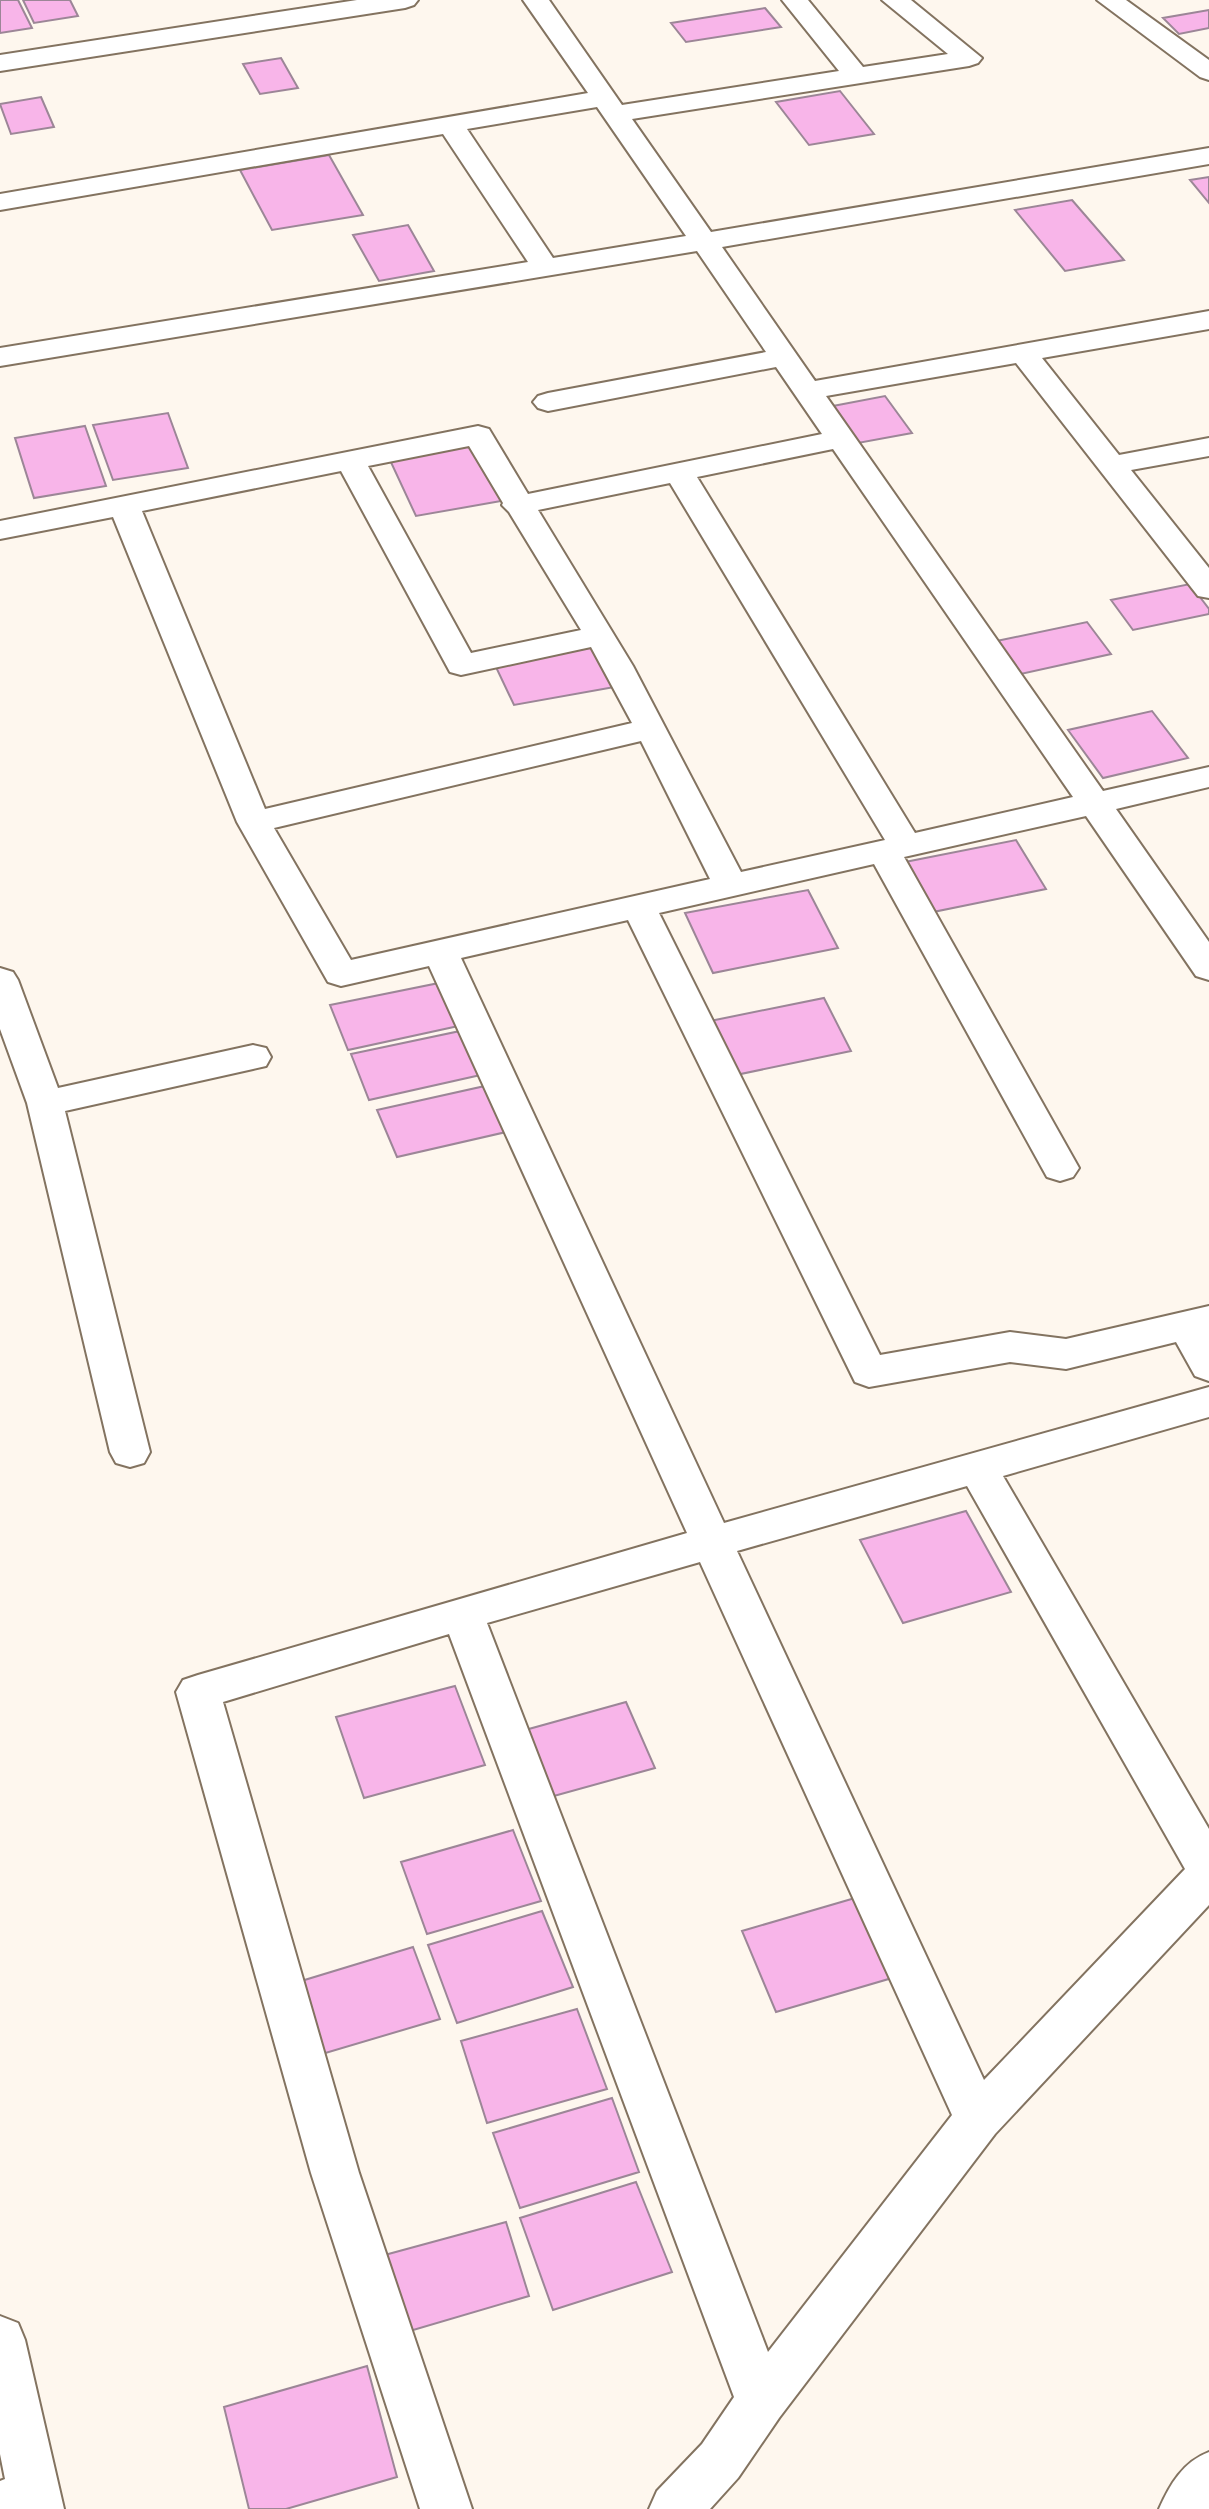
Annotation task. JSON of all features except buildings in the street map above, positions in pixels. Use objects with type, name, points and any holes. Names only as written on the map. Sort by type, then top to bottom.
[{"type":"street","points":[[0,63],[405,0]]},
{"type":"street","points":[[536,0],[1209,968]]},
{"type":"street","points":[[795,0],[856,75]]},
{"type":"street","points":[[0,202],[451,125],[856,75],[969,58],[895,0]]},
{"type":"street","points":[[1110,0],[1209,72]]},
{"type":"street","points":[[451,125],[546,268]]},
{"type":"street","points":[[0,357],[1209,156]]},
{"type":"street","points":[[806,391],[1209,320]]},
{"type":"street","points":[[1023,353],[1209,589]]},
{"type":"street","points":[[548,402],[783,357]]},
{"type":"street","points":[[0,530],[478,435],[517,505],[600,636],[651,729],[730,885]]},
{"type":"street","points":[[517,505],[840,439]]},
{"type":"street","points":[[1111,465],[1209,447]]},
{"type":"street","points":[[350,461],[461,665],[600,636]]},
{"type":"street","points":[[679,472],[894,847],[1060,1168]]},
{"type":"street","points":[[124,505],[254,822],[341,974],[1209,777]]},
{"type":"street","points":[[254,822],[651,729]]},
{"type":"street","points":[[638,906],[869,1372],[1010,1348],[1066,1353],[1197,1322],[1209,1366]]},
{"type":"street","points":[[440,952],[978,2119]]},
{"type":"street","points":[[0,979],[45,1103],[130,1452]]},
{"type":"street","points":[[45,1103],[253,1057]]},
{"type":"street","points":[[446,2509],[335,2172],[198,1692],[462,1613],[1209,1402]]},
{"type":"street","points":[[675,2509],[720,2461],[761,2401],[978,2119],[1209,1872],[976,1466]]},
{"type":"street","points":[[462,1613],[761,2401]]},
{"type":"street","points":[[0,2340],[24,2503]]},
{"type":"street","points":[[1185,2509],[1209,2477]]}]
